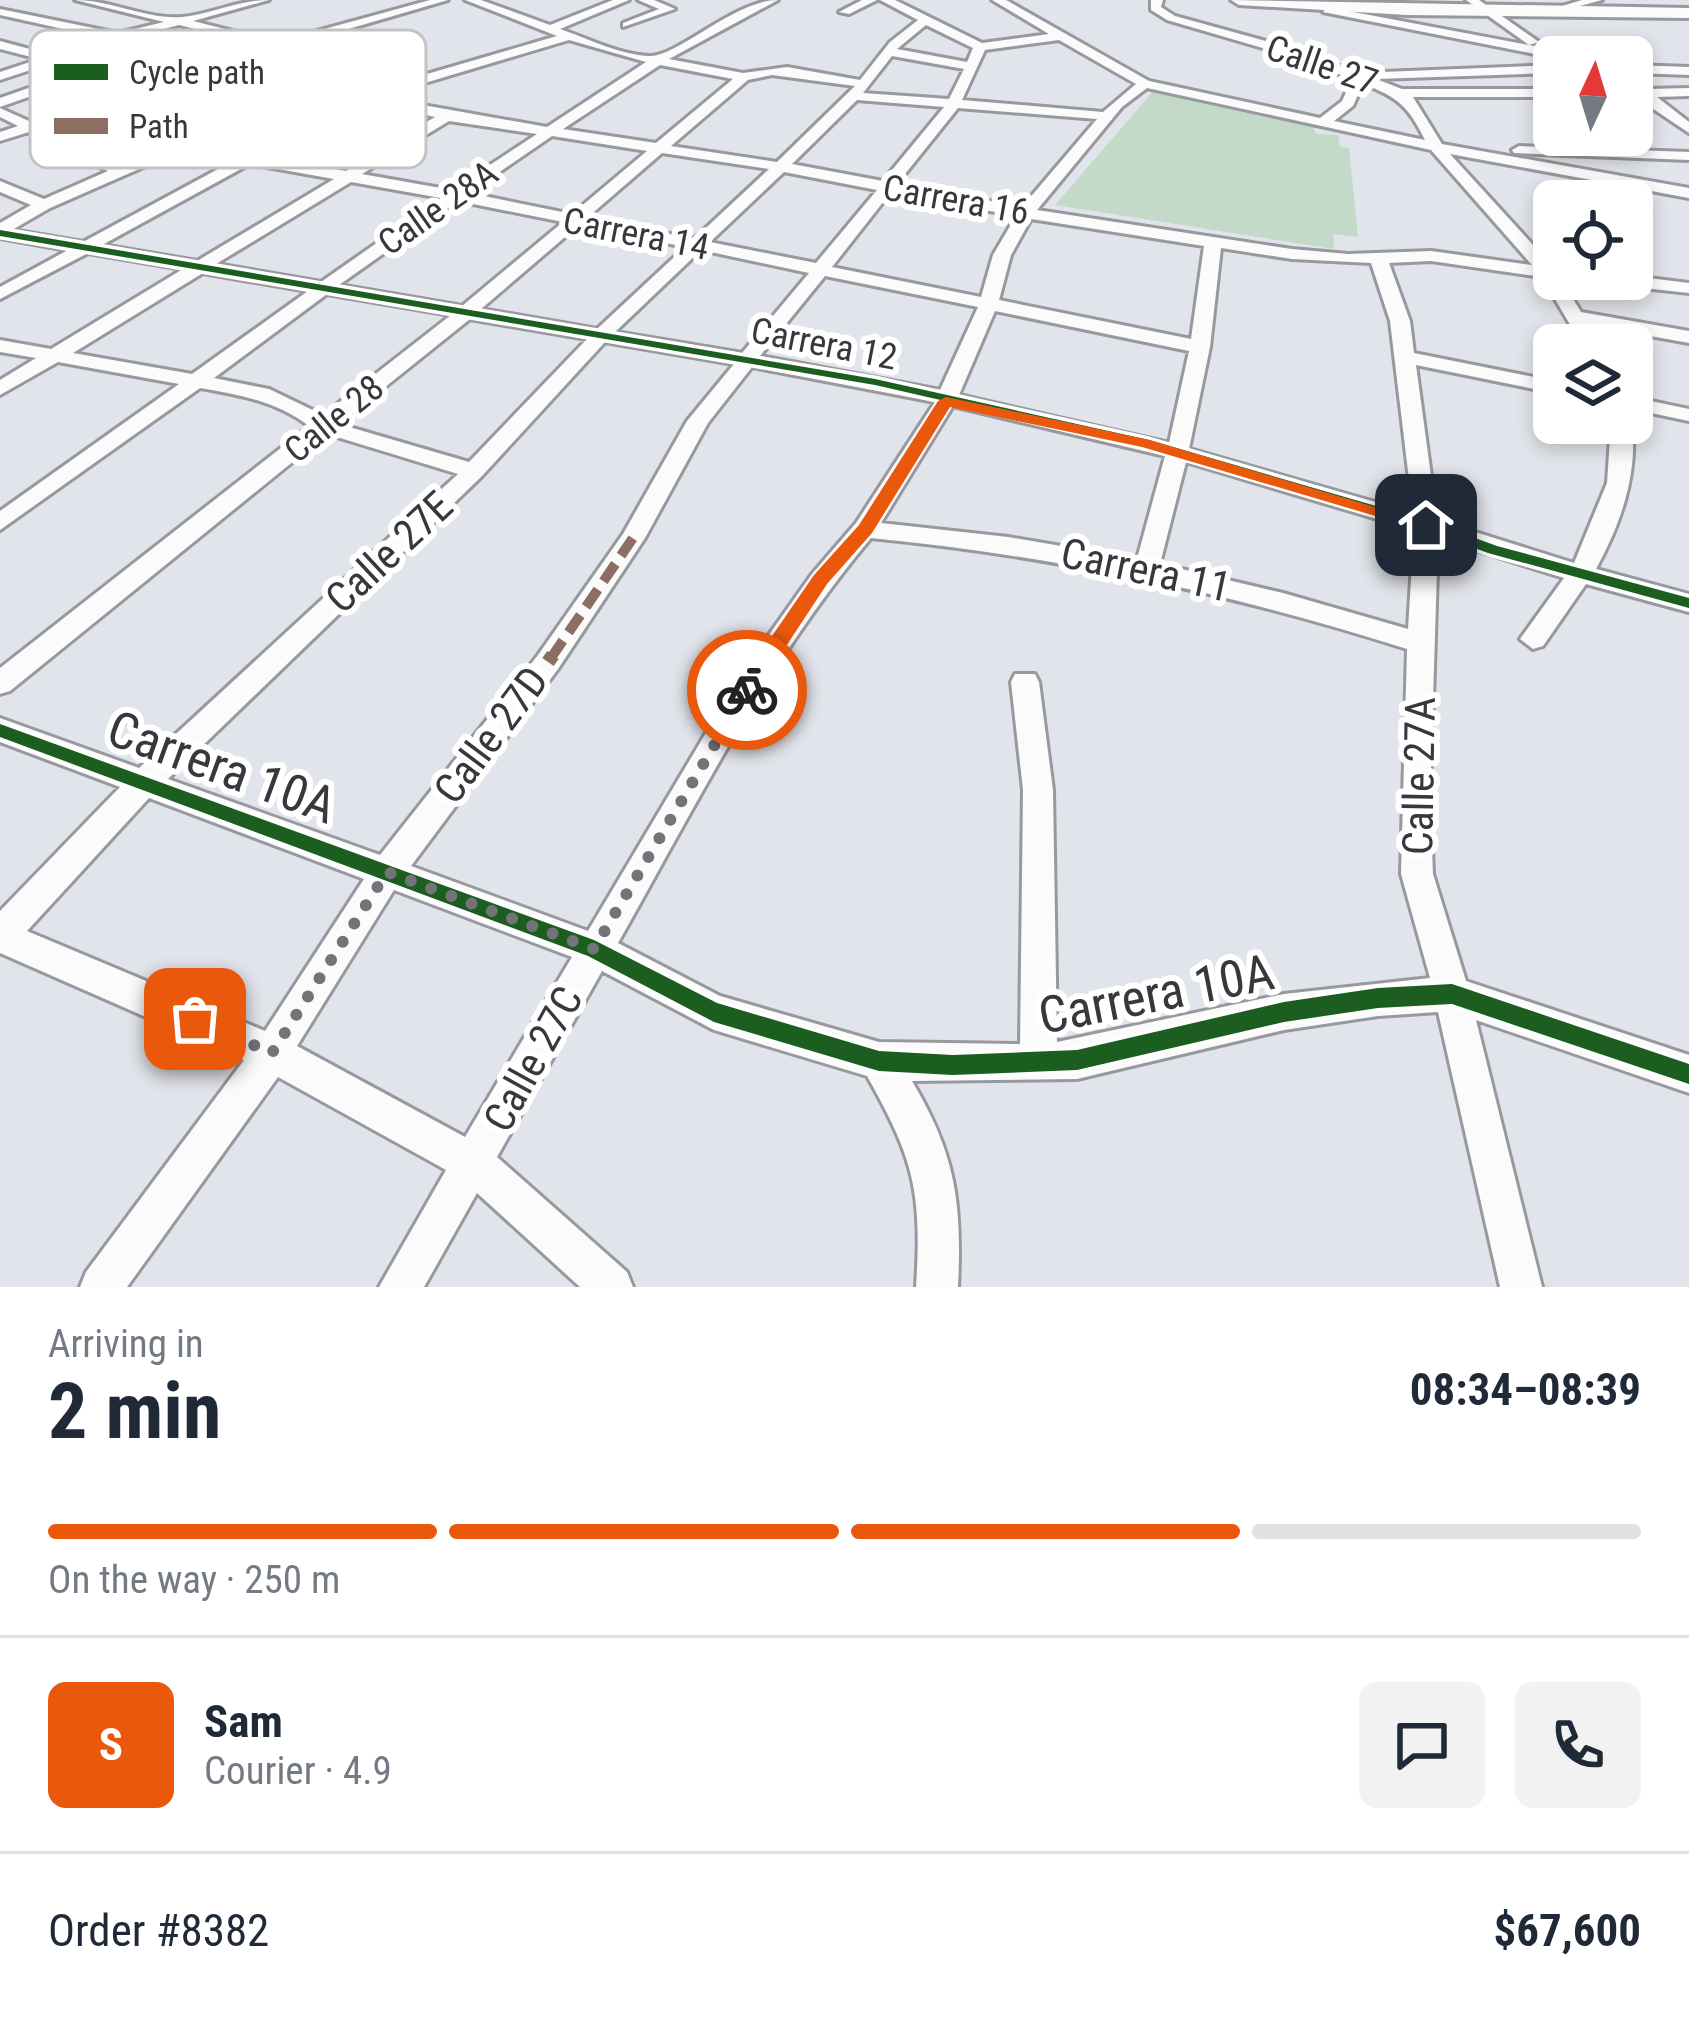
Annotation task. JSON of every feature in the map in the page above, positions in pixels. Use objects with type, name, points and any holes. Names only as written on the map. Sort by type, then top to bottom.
[{"type":"street","points":[[142,30],[263,0]]},
{"type":"street","points":[[334,30],[442,0]]},
{"type":"street","points":[[471,0],[656,64],[743,77]]},
{"type":"street","points":[[549,28],[622,0]]},
{"type":"street","points":[[627,25],[669,9],[644,0]]},
{"type":"street","name":"Calle 28A","points":[[0,522],[198,384],[454,195],[656,64],[772,0]]},
{"type":"street","points":[[845,12],[871,0]]},
{"type":"street","points":[[886,0],[980,47],[1061,36]]},
{"type":"street","points":[[998,0],[1145,84],[1436,147],[1689,193]]},
{"type":"street","name":"Calle 27","points":[[1157,0],[1155,8],[1171,18],[1360,76],[1400,93],[1415,105],[1436,147],[1533,254]]},
{"type":"street","points":[[1239,0],[1327,10],[1533,51]]},
{"type":"street","points":[[1558,9],[1596,0]]},
{"type":"street","points":[[0,30],[87,1],[215,30]]},
{"type":"street","points":[[1327,10],[1478,5],[1689,13]]},
{"type":"street","points":[[1478,5],[1533,41]]},
{"type":"street","points":[[0,12],[84,30]]},
{"type":"street","points":[[776,166],[925,20]]},
{"type":"street","points":[[426,78],[569,36]]},
{"type":"street","points":[[0,45],[30,52]]},
{"type":"street","points":[[885,187],[954,104],[980,47]]},
{"type":"street","points":[[892,52],[970,66]]},
{"type":"street","points":[[0,76],[30,66]]},
{"type":"street","points":[[662,148],[743,77],[763,69],[954,104],[1107,116]]},
{"type":"street","points":[[1322,122],[1348,104],[1360,76],[1533,70]]},
{"type":"street","points":[[1653,70],[1689,71]]},
{"type":"street","name":"Calle 27C","points":[[400,1287],[751,682],[821,580],[866,529],[946,401],[988,306],[1002,255],[1026,213],[1107,116],[1145,84]]},
{"type":"street","points":[[1653,90],[1689,92]]},
{"type":"street","points":[[1400,93],[1533,93]]},
{"type":"street","points":[[0,107],[30,95]]},
{"type":"street","points":[[1653,102],[1689,129]]},
{"type":"street","points":[[0,107],[30,126]]},
{"type":"street","name":"Carrera 16","points":[[426,112],[1320,258],[1431,256],[1533,270]]},
{"type":"street","points":[[426,128],[447,116]]},
{"type":"street","points":[[0,137],[30,127]]},
{"type":"street","points":[[1436,147],[1689,156]]},
{"type":"street","name":"Calle 28","points":[[0,683],[325,427],[662,148]]},
{"type":"street","name":"Calle 27E","points":[[0,935],[144,783],[474,471],[599,337],[776,166]]},
{"type":"street","points":[[113,168],[119,171]]},
{"type":"street","points":[[0,231],[44,205],[127,168]]},
{"type":"street","points":[[0,294],[231,168]]},
{"type":"street","name":"Carrera 14","points":[[300,168],[1200,346]]},
{"type":"street","points":[[0,389],[359,168]]},
{"type":"street","points":[[1557,171],[1565,180]]},
{"type":"street","points":[[0,186],[44,205]]},
{"type":"street","name":"Calle 27D","points":[[101,1287],[272,1053],[387,872],[548,662],[633,538],[698,422],[885,187]]},
{"type":"street","name":"Carrera 12","points":[[0,231],[875,382],[1179,454],[1426,525],[1457,539],[1689,603]]},
{"type":"street","points":[[1147,566],[1179,454],[1200,346],[1213,241]]},
{"type":"street","points":[[1526,247],[1533,247]]},
{"type":"street","name":"Calle 27A","points":[[1378,257],[1400,321],[1426,525],[1414,798],[1417,874],[1452,994],[1521,1287]]},
{"type":"street","points":[[1653,284],[1689,288]]},
{"type":"street","name":"Calle 27","points":[[1565,300],[1578,324]]},
{"type":"street","points":[[1573,316],[1689,337]]},
{"type":"street","points":[[0,346],[262,393],[299,408],[325,427],[474,471]]},
{"type":"street","points":[[1405,357],[1533,383]]},
{"type":"street","points":[[1653,407],[1689,415]]},
{"type":"street","points":[[1533,639],[1606,529],[1620,485],[1621,444]]},
{"type":"street","name":"Carrera 11","points":[[866,529],[996,540],[1147,566],[1326,612],[1421,643]]},
{"type":"street","points":[[1025,682],[1038,790],[1040,1063]]},
{"type":"street","name":"Carrera 10A","points":[[0,730],[594,949],[714,1012],[879,1061],[1040,1063],[1147,1046],[1284,1012],[1378,998],[1452,994]]},
{"type":"street","points":[[0,935],[272,1053],[475,1164],[612,1287]]},
{"type":"street","points":[[1452,994],[1689,1074]]},
{"type":"street","points":[[879,1061],[922,1135],[940,1217],[937,1287]]},
{"type":"green space","points":[[1154,90],[1310,122],[1316,134],[1338,135],[1340,147],[1349,148],[1358,237],[1333,234],[1334,249],[1055,205]]},
{"type":"marked path","points":[[548,662],[633,538]]},
{"type":"cycle path","points":[[0,233],[875,382],[1145,443],[1426,525],[1493,550],[1689,603]]},
{"type":"cycle path","points":[[0,730],[594,949],[714,1012],[879,1061],[953,1065],[1077,1060],[1284,1012],[1378,998],[1452,994],[1689,1074]]},
{"type":"way so far","points":[[195,1019],[272,1053],[387,872],[594,949],[747,690]]},
{"type":"route","points":[[747,690],[821,580],[866,529],[946,401],[1145,443],[1426,525]]}]
